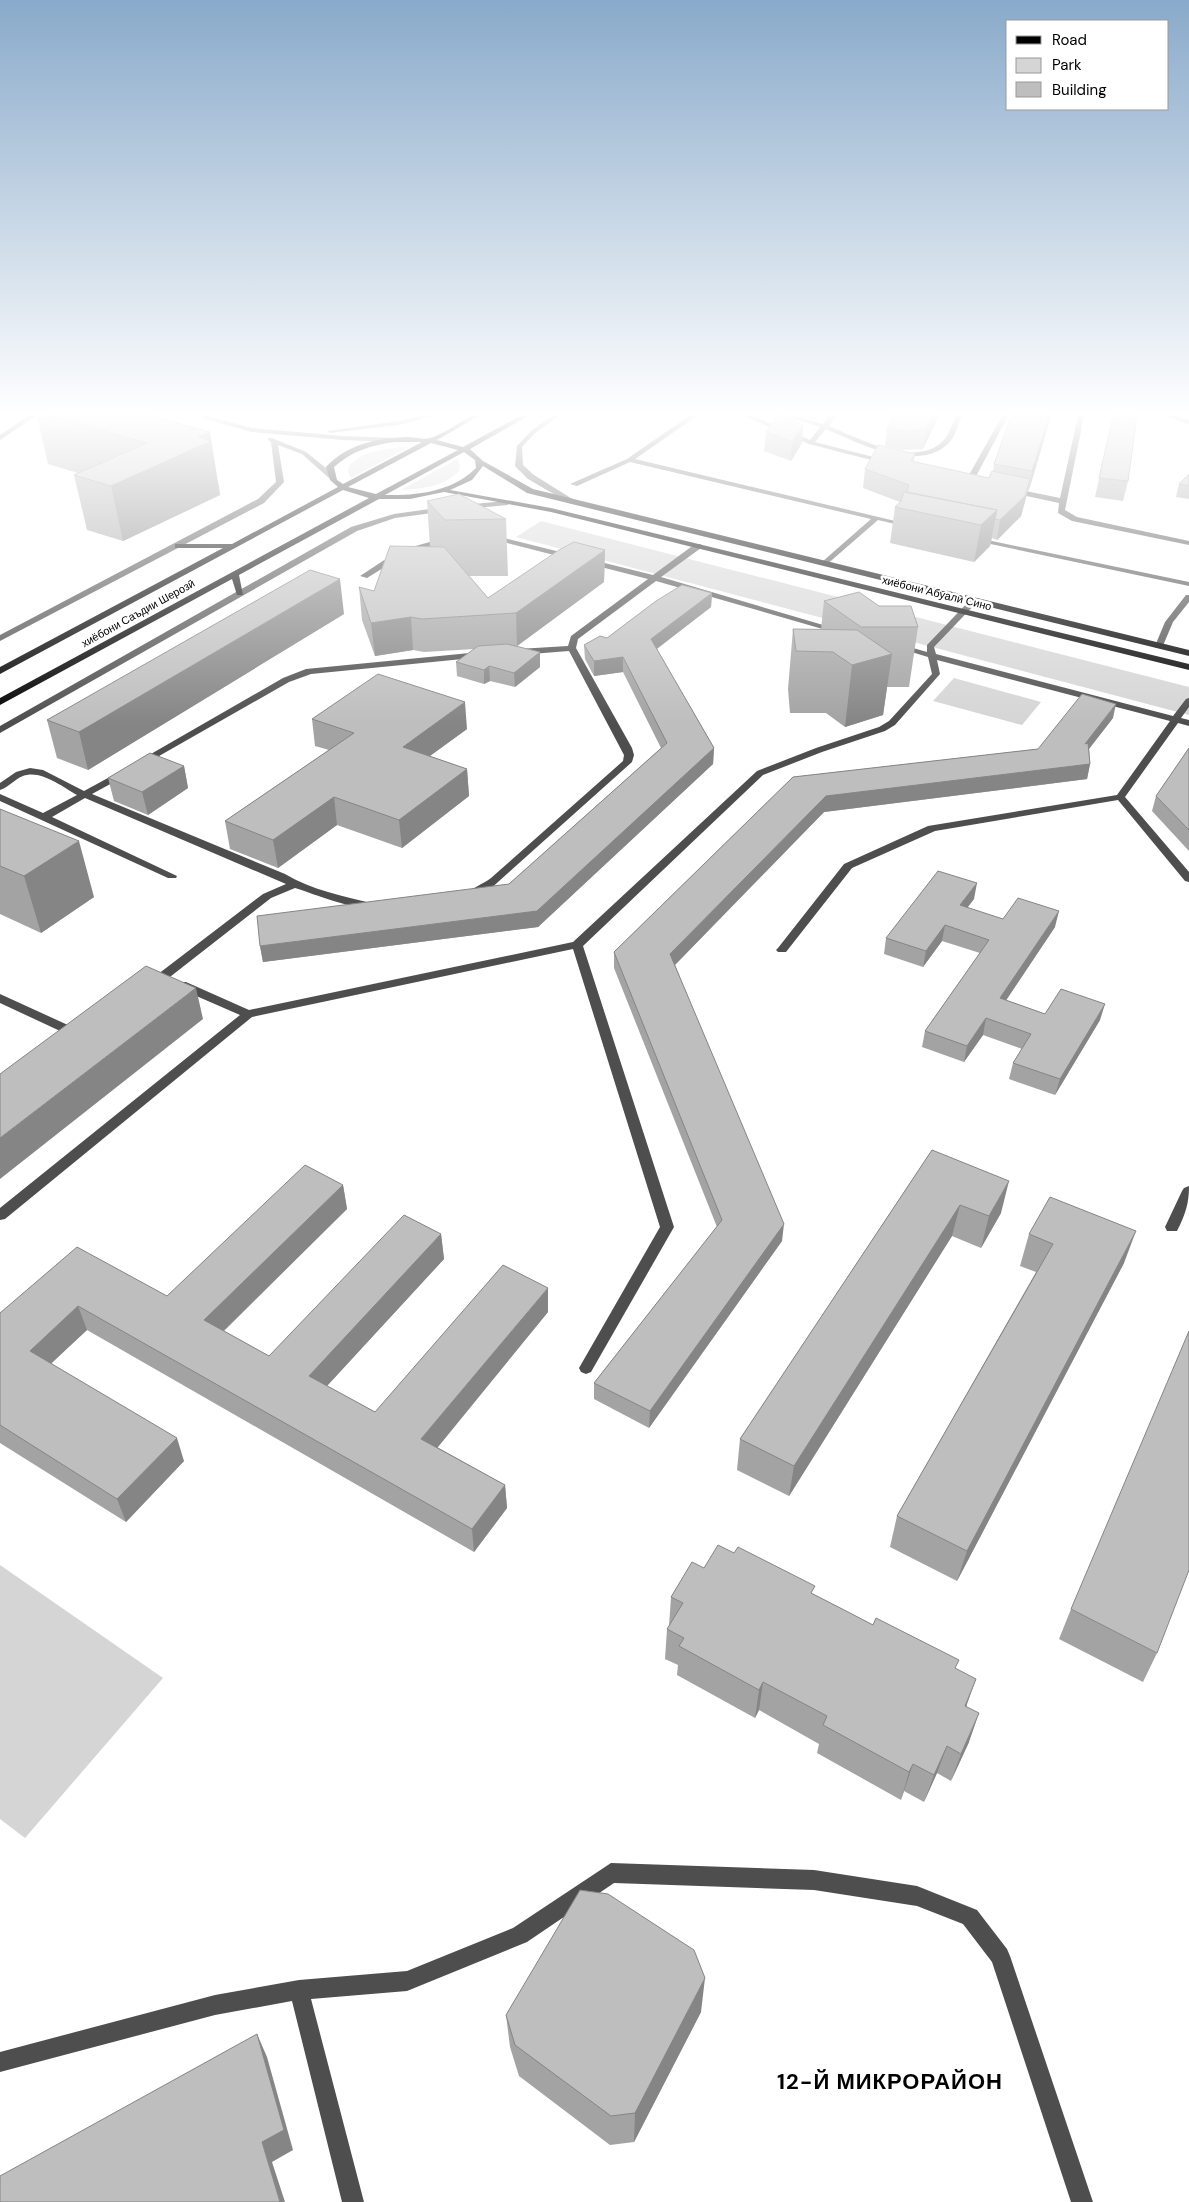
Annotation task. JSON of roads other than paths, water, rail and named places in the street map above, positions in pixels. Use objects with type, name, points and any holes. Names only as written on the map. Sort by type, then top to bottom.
[{"type":"main road","name":"хиёбони Саъдии Шерозӣ","points":[[0,671],[286,519]]},
{"type":"main road","name":"хиёбони Саъдии Шерозӣ","points":[[0,702],[337,519]]},
{"type":"main road","name":"хиёбони Абӯалӣ Сино","points":[[587,519],[1189,667]]},
{"type":"main road","name":"хиёбони Абӯалӣ Сино","points":[[640,519],[1189,653]]},
{"type":"main road","points":[[178,546],[235,546]]},
{"type":"main road","points":[[234,573],[240,593]]},
{"type":"street","points":[[0,638],[229,519]]},
{"type":"street","points":[[0,730],[354,529],[386,519]]},
{"type":"street","points":[[825,564],[875,519]]},
{"type":"street","points":[[880,519],[914,526]]},
{"type":"street","points":[[1075,519],[1189,543]]},
{"type":"street","points":[[482,535],[490,535],[654,578],[846,632]]},
{"type":"street","points":[[364,576],[401,553],[436,540],[458,536]]},
{"type":"street","points":[[971,538],[1189,584]]},
{"type":"street","points":[[464,895],[484,889],[627,762],[630,755],[627,748],[572,648],[574,638],[698,546]]},
{"type":"street","points":[[1159,646],[1169,622],[1189,597]]},
{"type":"street","points":[[0,1215],[248,1014],[576,945],[760,773],[819,750],[882,729],[892,723],[936,674],[930,646],[975,600]]},
{"type":"street","points":[[894,646],[1189,723]]},
{"type":"street","points":[[44,818],[286,680],[309,671],[572,648]]},
{"type":"street","points":[[782,950],[848,866],[932,828],[1120,797],[1189,701]]},
{"type":"street","points":[[0,787],[19,774],[30,771],[40,772],[85,795],[281,876],[294,884],[356,904],[379,905]]},
{"type":"street","points":[[1120,797],[1189,879]]},
{"type":"street","points":[[0,798],[172,876]]},
{"type":"street","points":[[146,989],[267,896],[294,884]]},
{"type":"street","points":[[576,945],[668,1227],[586,1368]]},
{"type":"street","points":[[162,977],[248,1014]]},
{"type":"street","points":[[0,998],[83,1037]]},
{"type":"street","points":[[1172,1227],[1189,1191]]},
{"type":"street","points":[[0,2062],[215,2005],[299,1990],[407,1981],[520,1935],[611,1873],[814,1880],[918,1896],[970,1917],[1000,1956],[1082,2202]]},
{"type":"street","points":[[299,1990],[354,2202]]},
{"type":"district","name":"12-Й МИКРОРАЙОН","points":[[890,2081]]}]
